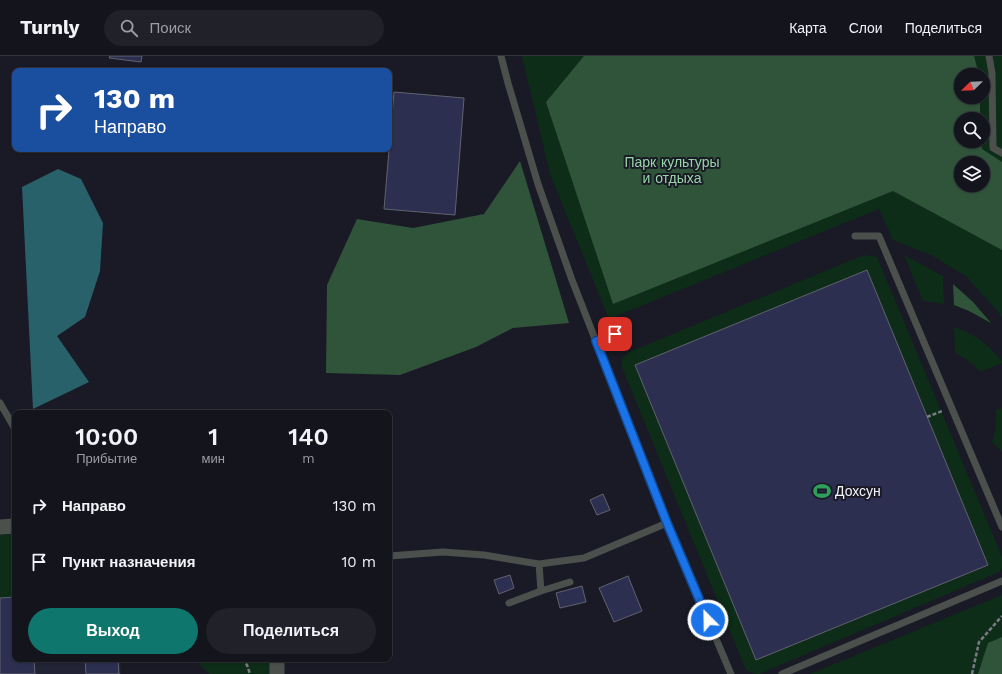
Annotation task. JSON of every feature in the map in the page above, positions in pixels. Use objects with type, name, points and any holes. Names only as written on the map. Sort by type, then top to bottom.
[{"type":"street","points":[[0,527],[12,526]]},
{"type":"street","points":[[277,662],[277,674]]},
{"type":"lane","points":[[501,56],[538,184],[572,280],[667,523],[731,674]]},
{"type":"lane","points":[[989,56],[992,73],[993,148],[1002,153]]},
{"type":"lane","points":[[854,236],[879,236],[1002,526]]},
{"type":"lane","points":[[596,341],[615,334]]},
{"type":"lane","points":[[0,403],[12,424]]},
{"type":"lane","points":[[392,556],[443,552],[484,555],[539,564],[584,558],[667,523]]},
{"type":"lane","points":[[539,564],[541,591]]},
{"type":"lane","points":[[782,674],[1002,581]]},
{"type":"lane","points":[[509,603],[570,582]]},
{"type":"path","points":[[927,417],[945,410]]},
{"type":"path","points":[[972,674],[979,642],[1002,616]]},
{"type":"path","points":[[244,662],[250,674]]},
{"type":"shaded area","points":[[58,169],[81,179],[103,223],[100,271],[85,317],[57,336],[89,382],[33,409],[22,187]]},
{"type":"shaded area","points":[[12,662],[120,662],[121,674],[0,674]]},
{"type":"green space","name":"Парк культуры и отдыха","points":[[522,56],[1002,56],[1002,318],[967,277],[931,255],[893,240],[879,209],[609,319],[550,174]]},
{"type":"green space","name":"Парк культуры и отдыха","points":[[584,56],[974,56],[977,68],[954,68],[954,104],[980,104],[980,112],[954,112],[954,148],[982,148],[1002,162],[1002,250],[893,191],[613,304],[546,102]]},
{"type":"green space","points":[[520,161],[569,323],[513,328],[476,347],[400,375],[326,373],[327,285],[357,219],[413,228],[484,214]]},
{"type":"green space","name":"Дохсун","points":[[864,255],[877,257],[1002,557],[1002,568],[999,572],[759,674],[751,673],[746,670],[621,365],[623,358],[627,353]]},
{"type":"green space","points":[[904,255],[943,276],[944,304],[923,301]]},
{"type":"green space","points":[[953,284],[973,302],[991,323],[954,305]]},
{"type":"green space","points":[[954,327],[981,340],[997,355],[1002,363],[981,372],[969,361],[955,353]]},
{"type":"green space","points":[[1002,408],[1002,452],[992,442],[996,427],[996,410]]},
{"type":"green space","points":[[12,534],[12,597],[0,598],[0,535]]},
{"type":"green space","points":[[1002,595],[1002,674],[810,674]]},
{"type":"green space","points":[[1002,637],[1002,674],[978,674],[988,643]]},
{"type":"green space","points":[[197,662],[270,662],[270,674],[209,674]]},
{"type":"building","points":[[110,56],[142,56],[141,62],[109,58]]},
{"type":"building","points":[[394,92],[464,98],[455,215],[384,209],[389,152],[392,152],[392,115]]},
{"type":"building","name":"Дохсун","points":[[867,270],[988,565],[756,660],[635,365]]},
{"type":"building","points":[[603,494],[610,510],[597,515],[590,500]]},
{"type":"building","points":[[510,575],[514,588],[499,594],[494,580]]},
{"type":"building","points":[[628,576],[642,611],[614,622],[599,588]]},
{"type":"building","points":[[582,586],[586,602],[560,608],[556,593]]},
{"type":"building","points":[[12,597],[12,662],[34,662],[35,674],[0,674],[0,598]]},
{"type":"building","points":[[85,662],[118,662],[119,674],[86,674]]},
{"type":"place","name":"Дохсун","points":[[822,491]]},
{"type":"route","points":[[615,334],[596,341],[667,523],[708,620]]}]
